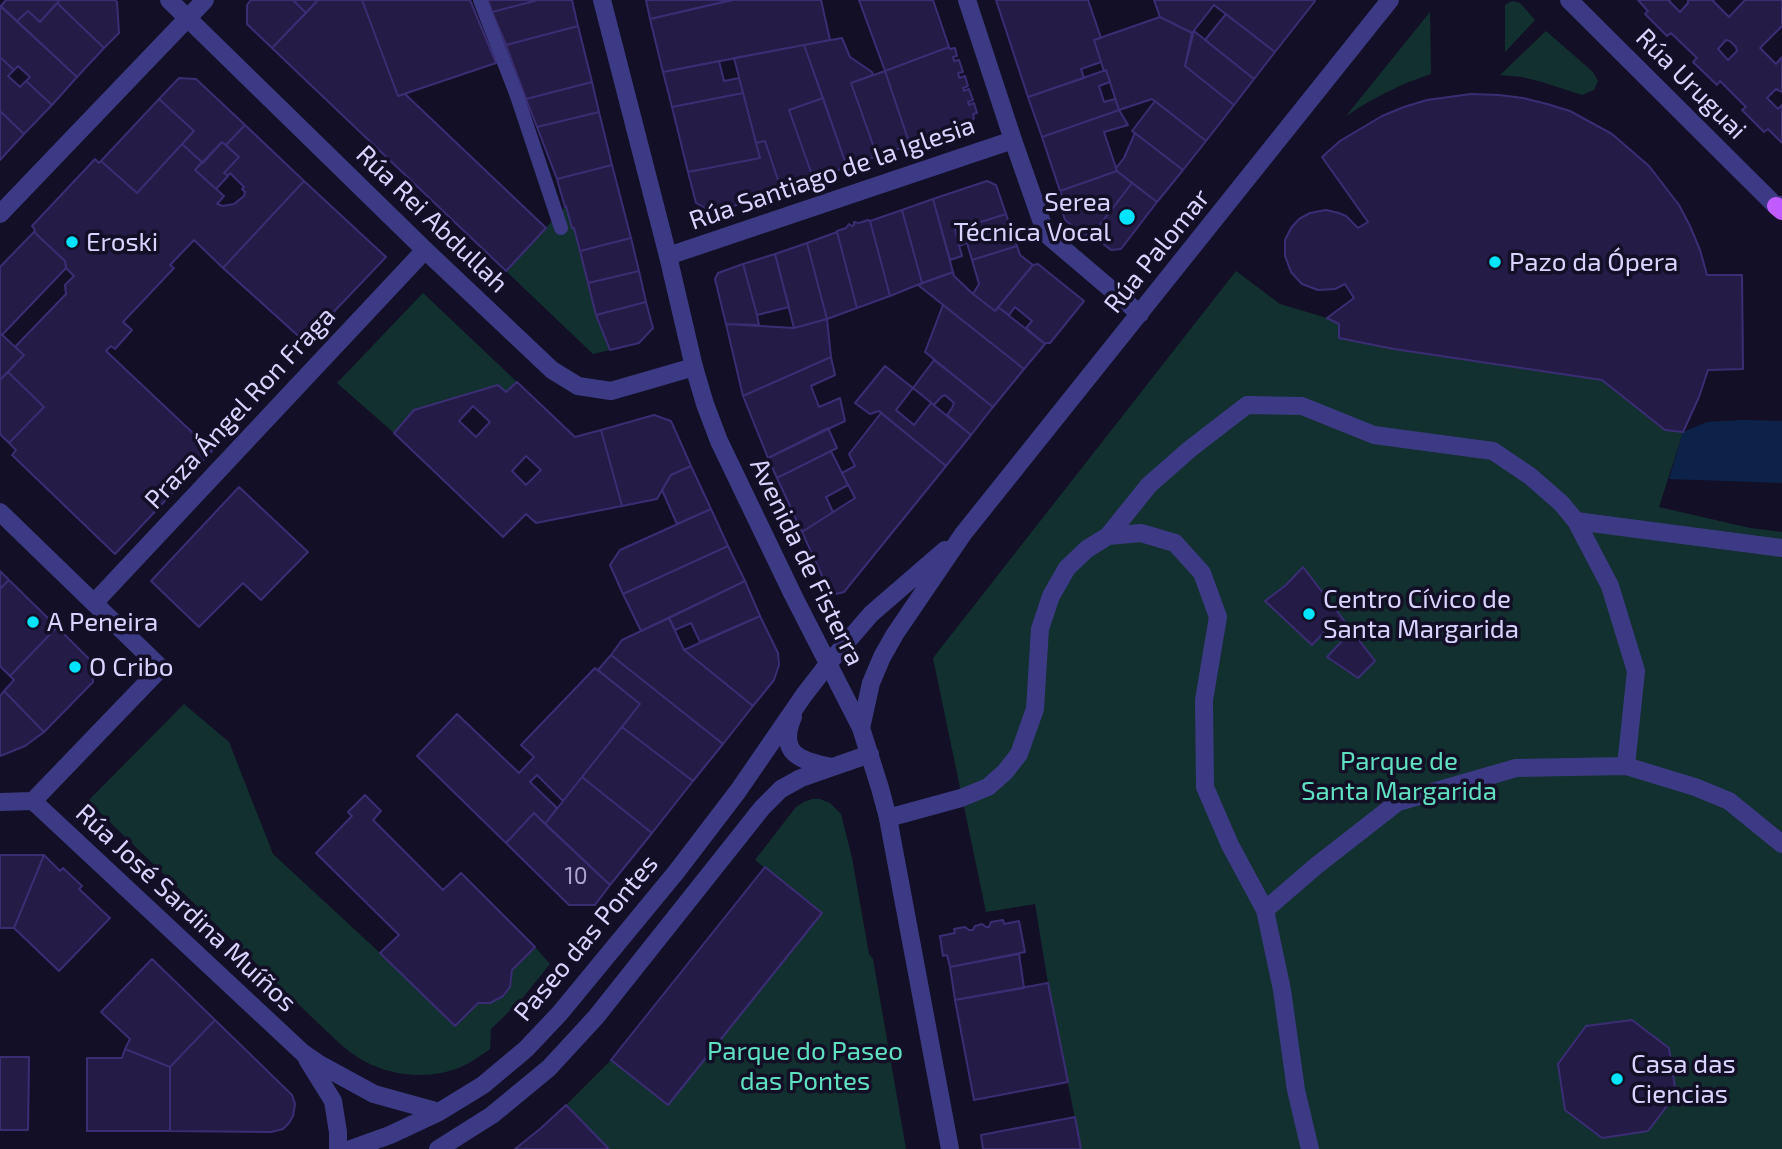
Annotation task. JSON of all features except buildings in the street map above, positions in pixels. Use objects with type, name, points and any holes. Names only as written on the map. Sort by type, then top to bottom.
[{"type":"street","name":"Rúa Rei Abdullah","points":[[169,0],[552,370],[578,387],[611,391],[694,367]]},
{"type":"street","points":[[0,214],[205,0]]},
{"type":"street","name":"Avenida de Fisterra","points":[[602,0],[705,404],[719,441],[861,728],[870,754],[888,818],[950,1149]]},
{"type":"street","points":[[967,0],[1046,234],[1140,314]]},
{"type":"street","name":"Rúa Palomar","points":[[861,728],[870,683],[882,657],[963,534],[1390,0]]},
{"type":"street","name":"Rúa Uruguai","points":[[1569,0],[1780,207]]},
{"type":"street","name":"Rúa Santiago de la Iglesia","points":[[668,256],[1013,140]]},
{"type":"street","name":"Praza Ángel Ron Fraga","points":[[94,603],[425,250]]},
{"type":"street","points":[[888,818],[961,798],[988,787],[1005,772],[1019,754],[1035,709],[1040,629],[1051,596],[1068,568],[1087,549],[1108,536],[1149,485],[1247,405],[1302,406],[1374,435],[1493,451],[1530,476],[1561,503],[1576,521],[1610,586],[1636,671],[1626,766]]},
{"type":"street","points":[[0,512],[161,667],[33,801],[0,802]]},
{"type":"street","points":[[1576,521],[1782,548]]},
{"type":"street","points":[[1108,536],[1141,533],[1175,543],[1202,573],[1218,617],[1205,700],[1205,787],[1230,845],[1265,911],[1310,1149]]},
{"type":"street","name":"Rúa Palomar","points":[[828,664],[871,614],[963,534]]},
{"type":"street","name":"Paseo das Pontes","points":[[351,1149],[390,1135],[439,1112],[483,1085],[526,1049],[560,1013],[677,871],[738,791],[828,664]]},
{"type":"street","name":"Paseo das Pontes","points":[[804,695],[789,727],[789,747],[797,757],[832,766]]},
{"type":"street","name":"Paseo das Pontes","points":[[438,1149],[492,1115],[549,1068],[596,1017],[762,808],[781,789],[801,778],[870,754]]},
{"type":"street","points":[[1265,911],[1316,866],[1398,802],[1516,768],[1626,766],[1695,787],[1729,801],[1782,844]]},
{"type":"street","name":"Rúa José Sardina Muíños","points":[[33,801],[303,1054],[374,1094],[439,1112]]},
{"type":"street","name":"Rúa José Sardina Muíños","points":[[303,1054],[333,1101],[338,1149]]},
{"type":"lane","points":[[480,0],[517,96],[561,228]]},
{"type":"green space","points":[[1512,1],[1520,3],[1535,20],[1505,52],[1505,5]]},
{"type":"green space","points":[[1430,12],[1431,74],[1387,92],[1346,116]]},
{"type":"green space","points":[[1546,31],[1593,72],[1598,81],[1594,90],[1582,95],[1522,77],[1500,75]]},
{"type":"green space","points":[[566,206],[595,313],[610,350],[593,354],[506,271]]},
{"type":"green space","name":"Parque de Santa Margarida","points":[[1236,271],[1280,304],[1327,318],[1394,349],[1602,380],[1665,430],[1683,432],[1659,507],[1750,528],[1782,532],[1782,1149],[1081,1149],[1035,904],[986,912],[933,658]]},
{"type":"green space","points":[[423,293],[517,382],[506,392],[498,385],[414,410],[394,433],[337,383]]},
{"type":"green space","points":[[184,704],[229,742],[273,854],[455,1026],[478,1003],[490,1003],[503,996],[510,987],[512,970],[535,947],[550,964],[521,1000],[491,1029],[490,1049],[463,1066],[426,1075],[387,1070],[357,1057],[318,1023],[88,801]]},
{"type":"green space","name":"Parque do Paseo das Pontes","points":[[812,799],[830,803],[841,814],[852,858],[869,954],[873,959],[906,1149],[609,1149],[566,1105],[611,1060],[668,1105],[821,913],[755,860],[796,807]]},
{"type":"water","points":[[1782,421],[1782,483],[1669,479],[1683,432],[1707,422]]},
{"type":"place","name":"Serea Técnica Vocal","points":[[1127,217]]},
{"type":"place","name":"Eroski","points":[[72,242]]},
{"type":"place","name":"Pazo da Ópera","points":[[1495,262]]},
{"type":"place","name":"Centro Cívico de Santa Margarida","points":[[1309,614]]},
{"type":"place","name":"A Peneira","points":[[33,622]]},
{"type":"place","name":"O Cribo","points":[[75,667]]},
{"type":"place","name":"Casa das Ciencias","points":[[1617,1079]]}]
